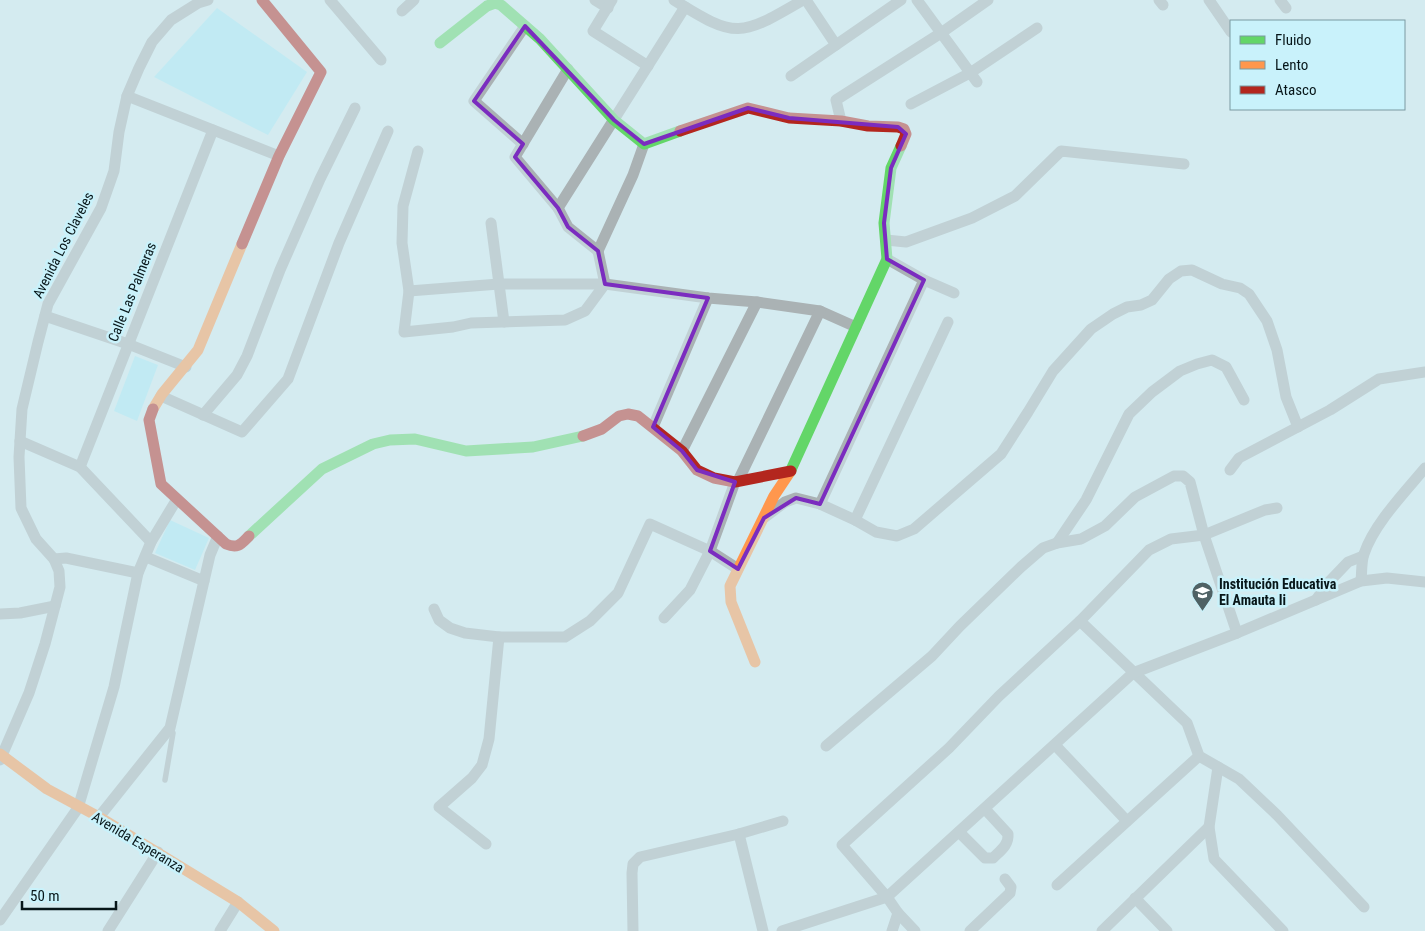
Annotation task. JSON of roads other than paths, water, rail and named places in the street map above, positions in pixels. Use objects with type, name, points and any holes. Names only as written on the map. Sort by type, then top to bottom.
[{"type":"street","name":"Avenida Los Claveles","points":[[1,757],[29,693],[45,644],[60,587],[59,571],[54,560],[36,539],[21,508],[19,457],[22,409],[48,304],[101,208],[114,171],[119,132],[127,96],[152,42],[171,20],[198,3],[208,0]]},
{"type":"street","points":[[262,0],[321,72],[279,156],[198,350],[150,411],[149,420],[162,484],[226,544],[233,547],[240,545],[322,469],[373,444],[384,441],[415,439],[466,451],[533,447],[576,439],[602,429],[619,416],[628,414],[638,416],[682,451],[697,470],[714,478],[737,482],[791,471]]},
{"type":"street","points":[[330,0],[381,60]]},
{"type":"street","points":[[402,11],[414,0]]},
{"type":"street","points":[[595,0],[610,4],[593,32],[648,66]]},
{"type":"street","points":[[674,0],[716,25],[731,29],[748,28],[766,22],[802,0]]},
{"type":"street","points":[[806,0],[836,45]]},
{"type":"street","points":[[791,76],[901,0]]},
{"type":"street","points":[[917,0],[974,77]]},
{"type":"street","points":[[841,121],[836,100],[941,33],[988,0]]},
{"type":"street","points":[[1209,0],[1230,31]]},
{"type":"street","points":[[440,44],[487,6],[495,3],[501,5],[568,69],[614,120],[644,144]]},
{"type":"street","points":[[558,208],[685,7]]},
{"type":"street","points":[[523,144],[474,100],[525,26]]},
{"type":"street","points":[[911,104],[974,77],[1037,28]]},
{"type":"street","points":[[568,69],[515,157],[558,208],[568,227],[598,251]]},
{"type":"street","points":[[127,96],[279,156]]},
{"type":"street","points":[[204,415],[237,375],[247,356],[280,270],[320,179],[355,108]]},
{"type":"street","points":[[644,144],[748,108],[789,118],[841,121],[868,126],[898,126],[904,129],[906,134],[891,168],[884,222],[887,259],[791,471],[774,496],[730,586],[731,602],[755,662]]},
{"type":"street","name":"Calle Las Palmeras","points":[[80,467],[213,130]]},
{"type":"street","points":[[161,396],[242,432],[288,379],[340,243],[388,131]]},
{"type":"street","points":[[418,151],[403,206],[402,243],[409,291],[404,332],[453,327],[471,323],[564,320],[585,311],[605,284],[598,251],[633,175],[644,144]]},
{"type":"street","points":[[886,240],[906,242],[972,218],[1015,196],[1061,151],[1184,164]]},
{"type":"street","points":[[491,223],[504,322]]},
{"type":"street","points":[[887,259],[924,280],[954,293]]},
{"type":"street","points":[[764,518],[785,502],[796,498],[820,504],[856,520],[876,532],[897,536],[914,529],[1001,454],[1053,371],[1091,329],[1120,310],[1152,300],[1169,279],[1181,271],[1192,270],[1222,284],[1240,288],[1249,294],[1267,321],[1277,350],[1286,397],[1298,427]]},
{"type":"street","points":[[820,504],[924,280]]},
{"type":"street","points":[[409,291],[499,284],[605,284],[820,311],[856,327]]},
{"type":"street","points":[[652,427],[708,298]]},
{"type":"street","points":[[682,451],[757,302]]},
{"type":"street","points":[[664,618],[690,590],[710,551],[737,482],[820,311]]},
{"type":"street","points":[[45,316],[128,344],[186,367]]},
{"type":"street","points":[[856,520],[948,322]]},
{"type":"street","points":[[1057,543],[1086,500],[1128,414],[1152,392],[1180,371],[1212,360],[1226,367],[1244,400]]},
{"type":"street","points":[[1230,470],[1239,458],[1330,410],[1379,379],[1425,372]]},
{"type":"street","points":[[20,441],[80,467],[151,542]]},
{"type":"street","points":[[1361,581],[1363,556],[1371,539],[1397,502],[1425,468]]},
{"type":"street","points":[[826,746],[932,656],[960,626],[1043,548],[1057,543],[1081,539],[1105,526],[1135,497],[1174,476],[1183,476],[1190,482],[1204,535],[1237,633]]},
{"type":"street","points":[[0,920],[78,808],[114,687],[138,573],[151,542],[176,499]]},
{"type":"street","points":[[915,931],[842,845],[949,748],[999,696],[1080,621],[1149,550],[1170,539],[1204,535],[1264,510],[1277,508]]},
{"type":"street","points":[[434,609],[439,620],[450,628],[465,633],[499,637],[565,637],[590,620],[618,593],[650,524],[710,551],[738,569]]},
{"type":"street","points":[[99,817],[170,728],[210,555],[218,536]]},
{"type":"street","points":[[1316,600],[1327,584],[1348,562],[1363,556]]},
{"type":"street","points":[[146,557],[204,582]]},
{"type":"street","points":[[54,560],[66,558],[138,573]]},
{"type":"street","points":[[782,931],[887,897],[1133,673],[1237,633],[1361,581],[1387,578],[1425,582]]},
{"type":"street","points":[[0,614],[20,613],[55,606]]},
{"type":"street","points":[[1080,621],[1187,723],[1199,756],[1239,779],[1364,907]]},
{"type":"street","points":[[486,844],[439,807],[472,778],[482,765],[489,739],[499,637]]},
{"type":"street","points":[[1055,745],[1126,821]]},
{"type":"street","points":[[1057,885],[1199,756]]},
{"type":"street","name":"Avenida Esperanza","points":[[1,757],[78,808],[99,817],[238,902],[274,931]]},
{"type":"street","points":[[1218,767],[1208,827],[1214,859],[1283,931]]},
{"type":"street","points":[[959,832],[985,858],[993,858],[1007,844],[1008,834],[985,809]]},
{"type":"street","points":[[633,931],[632,873],[633,864],[640,857],[739,834],[783,821]]},
{"type":"street","points":[[1102,931],[1208,827]]},
{"type":"street","points":[[739,834],[763,931]]},
{"type":"street","points":[[111,930],[158,852]]},
{"type":"street","points":[[970,931],[1010,893],[1011,887],[1005,879]]},
{"type":"street","points":[[1136,898],[1167,931]]},
{"type":"street","points":[[220,931],[238,902]]},
{"type":"street","points":[[892,931],[898,913]]},
{"type":"lane","points":[[165,780],[174,733],[170,728]]},
{"type":"place","name":"Institución Educativa El Amauta Ii","points":[[1203,611]]}]
